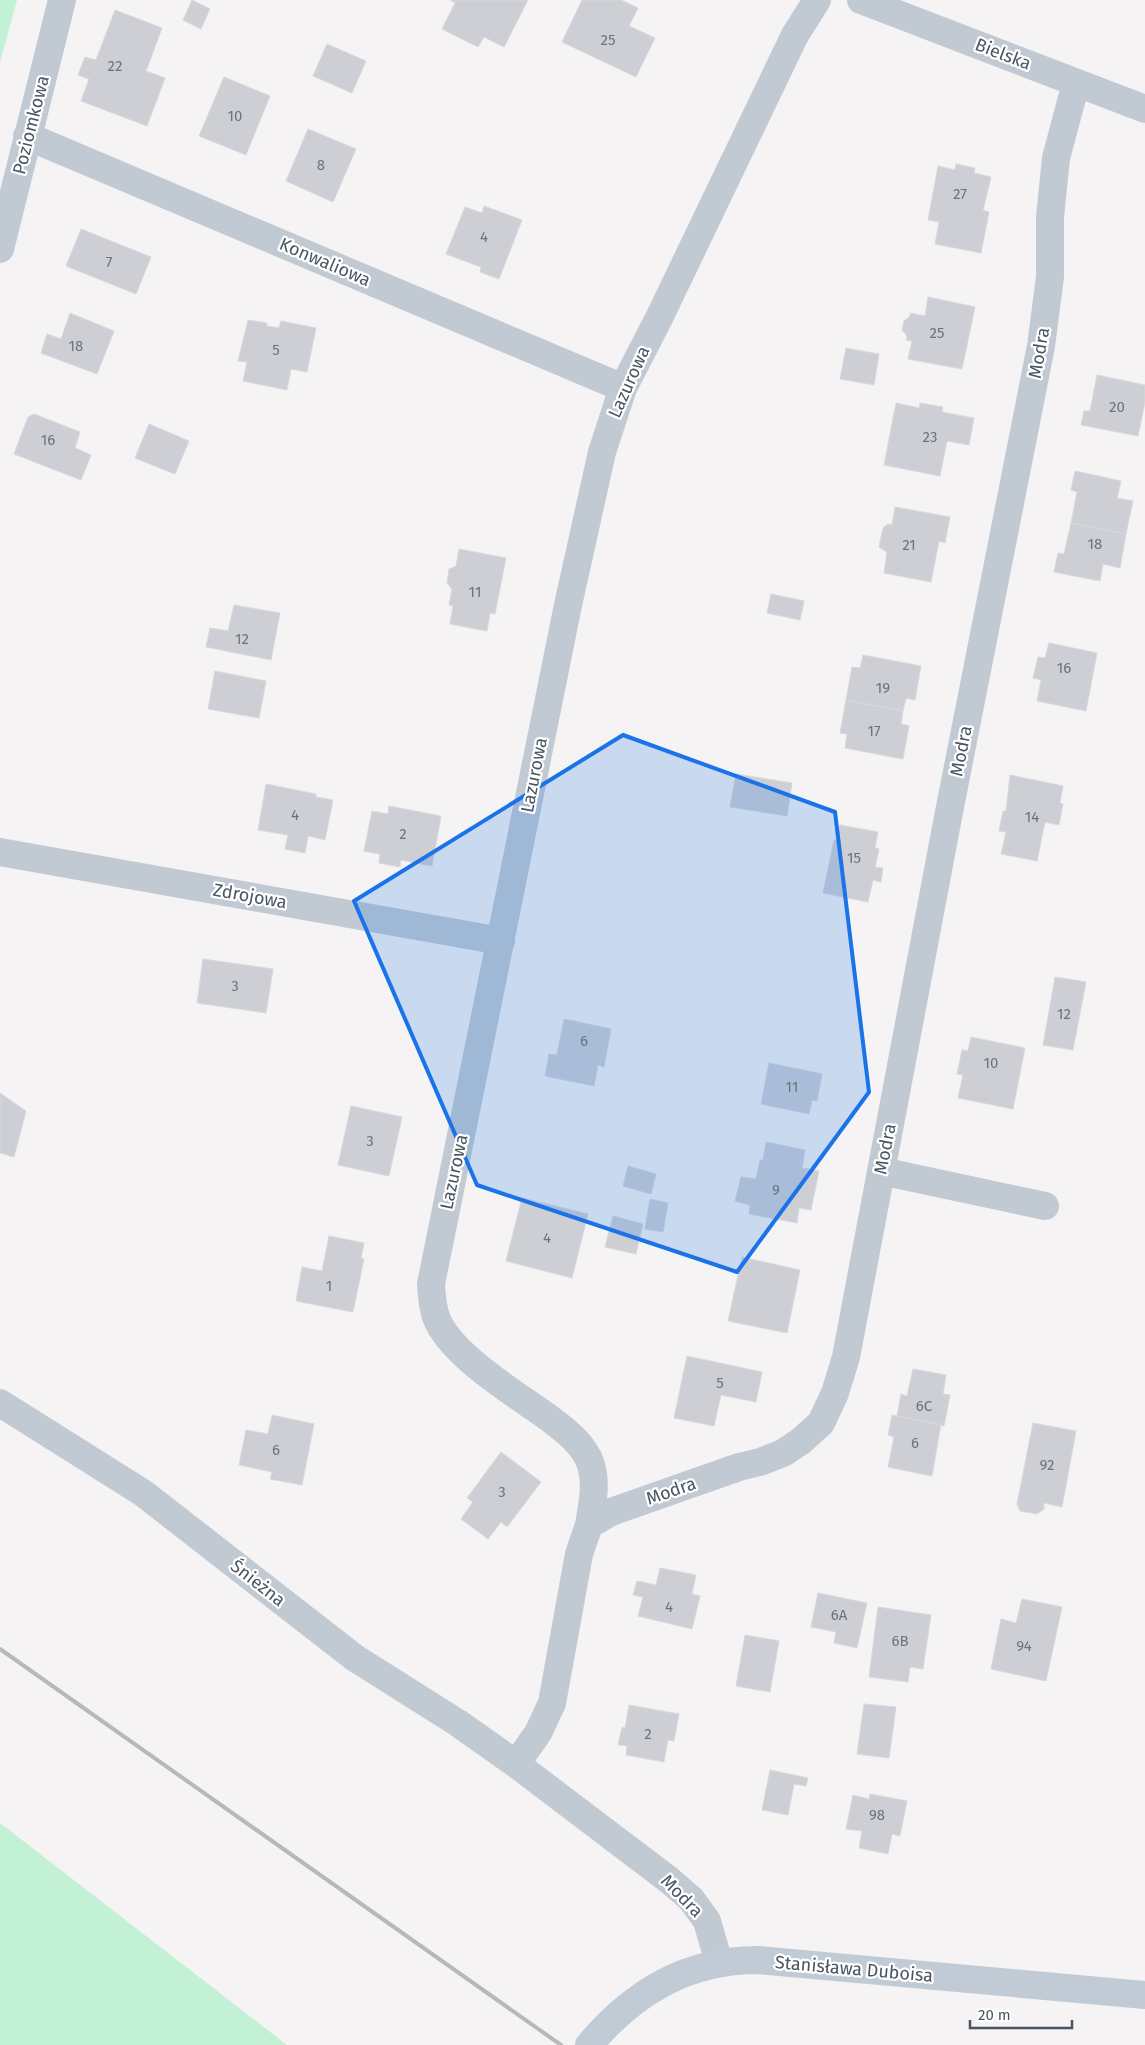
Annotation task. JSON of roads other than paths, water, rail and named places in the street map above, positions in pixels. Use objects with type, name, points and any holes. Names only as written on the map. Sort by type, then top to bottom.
[{"type":"street","name":"Poziomkowa","points":[[0,250],[62,0]]},
{"type":"street","name":"Lazurowa","points":[[589,1526],[594,1492],[594,1476],[590,1463],[580,1446],[563,1428],[468,1358],[443,1330],[436,1318],[432,1302],[431,1284],[576,566],[602,452],[623,388],[659,318],[795,35],[817,0]]},
{"type":"street","name":"Bielska","points":[[862,0],[1145,109]]},
{"type":"street","name":"Modra","points":[[589,1526],[611,1512],[739,1467],[760,1462],[783,1452],[802,1441],[821,1423],[835,1393],[846,1357],[949,812],[1041,346],[1050,277],[1050,217],[1056,158],[1076,83]]},
{"type":"street","name":"Konwaliowa","points":[[28,136],[623,388]]},
{"type":"street","name":"Zdrojowa","points":[[0,852],[501,941]]},
{"type":"street","points":[[881,1172],[1045,1206]]},
{"type":"street","name":"Śnieżna","points":[[0,1403],[142,1493],[355,1658],[458,1723],[516,1764]]},
{"type":"street","points":[[516,1764],[538,1733],[552,1703],[580,1554],[589,1526]]},
{"type":"street","name":"Modra","points":[[516,1764],[669,1880],[691,1900],[707,1921],[719,1963]]},
{"type":"street","name":"Stanisława Duboisa","points":[[589,2045],[625,2008],[650,1989],[678,1975],[733,1960],[758,1960],[1145,1995]]},
{"type":"railway","points":[[0,1649],[561,2045]]}]
